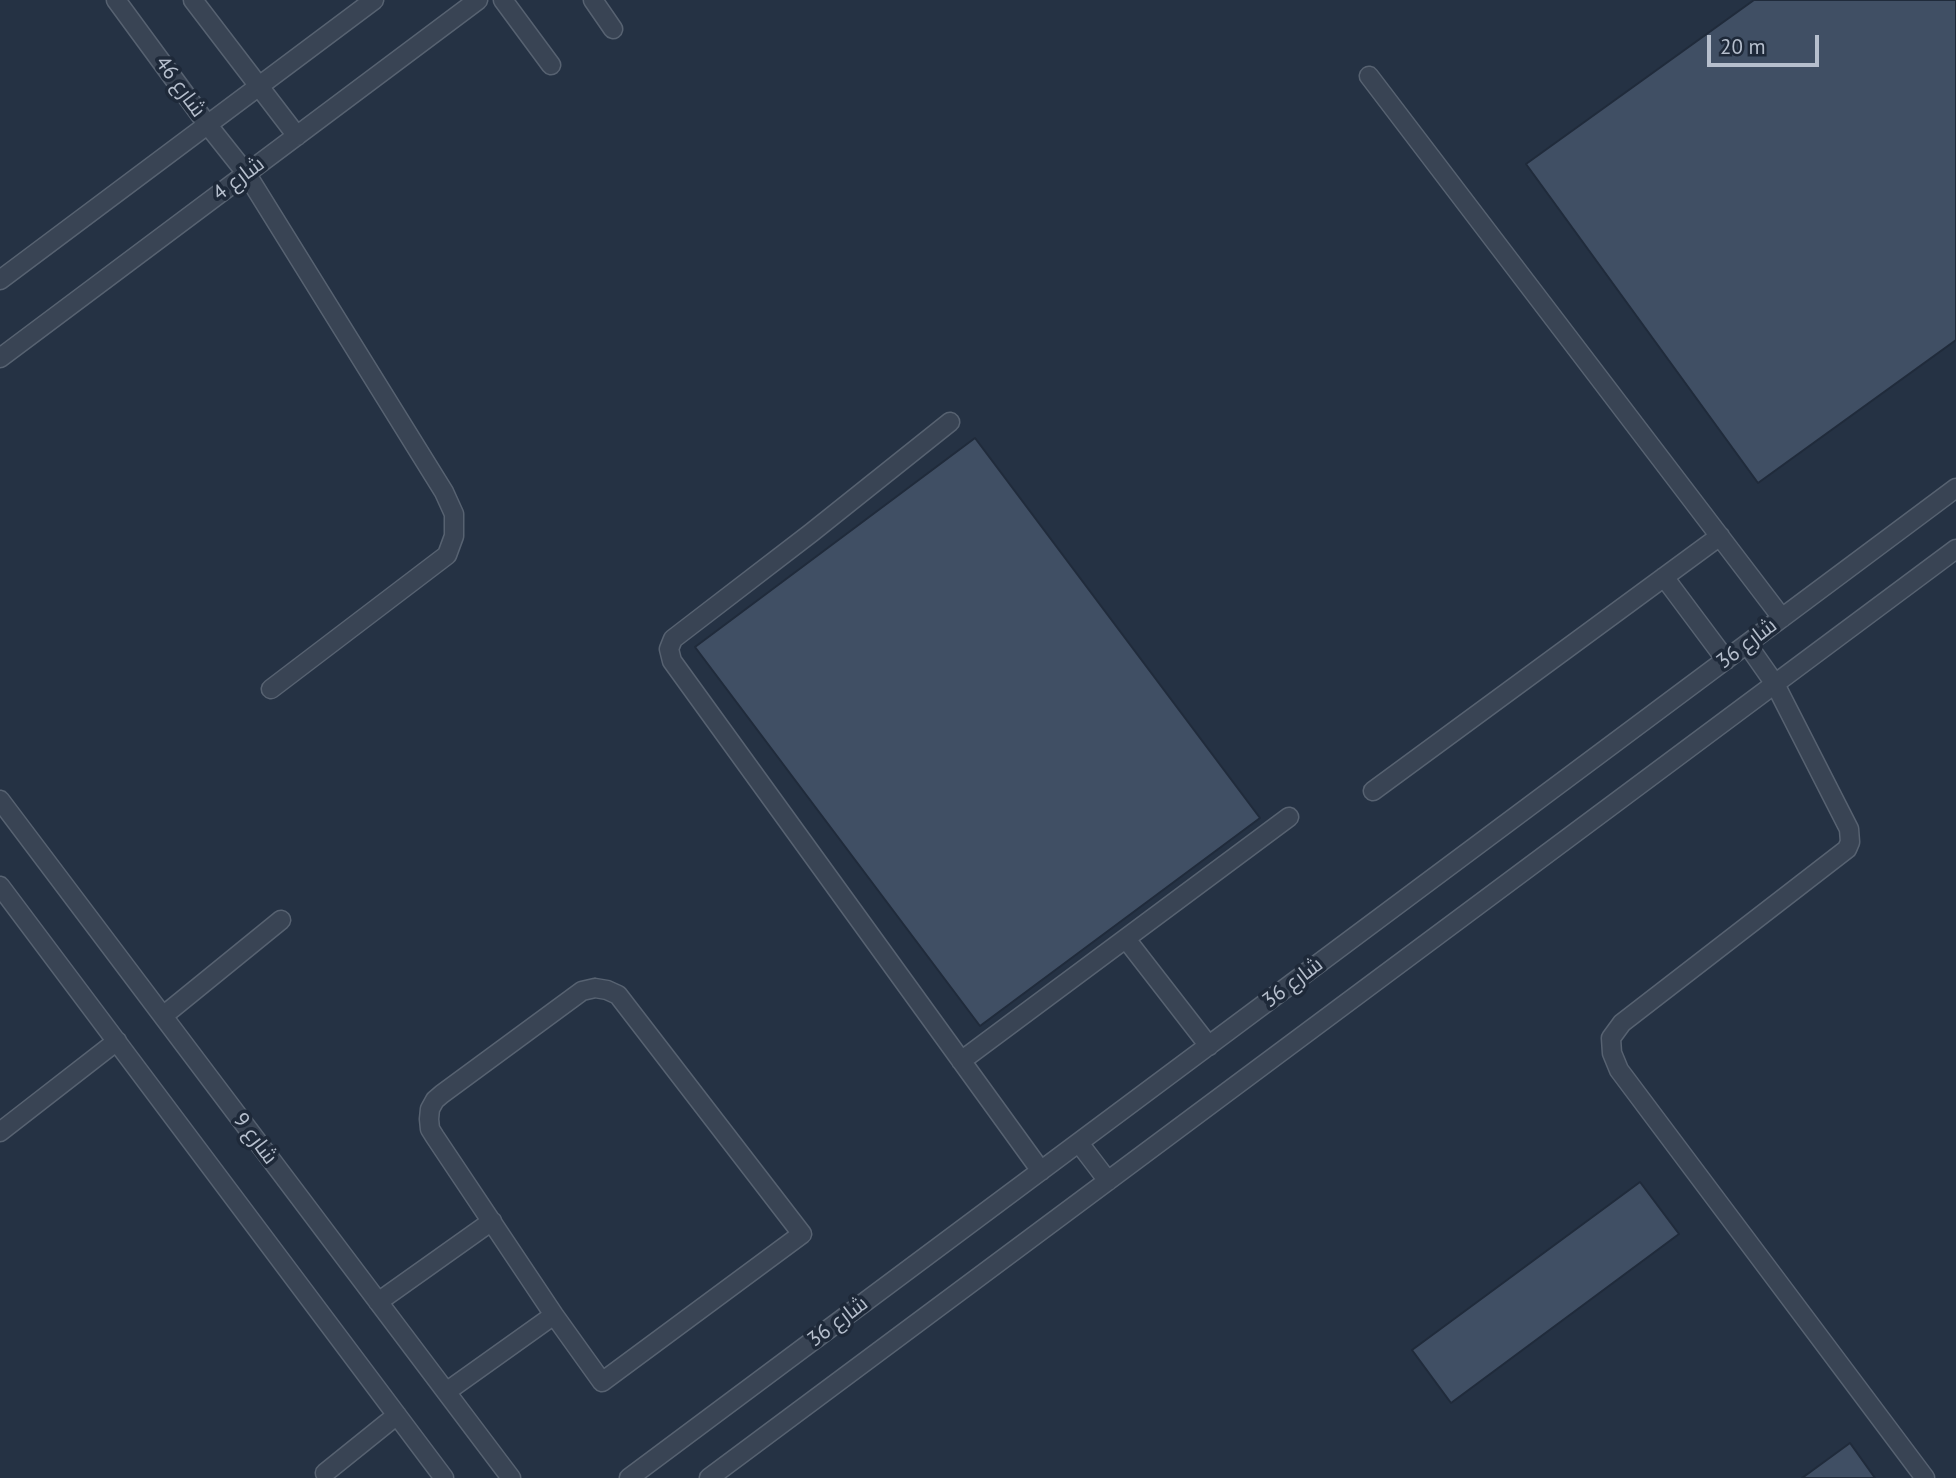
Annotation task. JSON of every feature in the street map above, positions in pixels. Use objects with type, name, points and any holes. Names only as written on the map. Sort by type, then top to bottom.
[{"type":"lane","name":"شارع 46","points":[[116,0],[246,173],[444,492],[454,514],[454,537],[447,555],[271,689]]},
{"type":"lane","points":[[193,0],[297,136]]},
{"type":"lane","points":[[0,280],[374,0]]},
{"type":"lane","name":"شارع 4","points":[[0,358],[478,0]]},
{"type":"lane","points":[[503,0],[551,65]]},
{"type":"lane","points":[[593,0],[613,29]]},
{"type":"lane","points":[[1369,76],[1782,618]]},
{"type":"lane","points":[[950,422],[673,639],[669,649],[672,661],[1041,1171]]},
{"type":"lane","name":"شارع 36","points":[[629,1478],[1956,488]]},
{"type":"lane","points":[[1373,790],[1720,537]]},
{"type":"lane","points":[[709,1478],[1956,549]]},
{"type":"lane","points":[[1664,577],[1726,660]]},
{"type":"lane","points":[[1747,644],[1775,684],[1849,829],[1850,842],[1847,849],[1622,1023],[1611,1038],[1612,1053],[1619,1070],[1925,1478]]},
{"type":"lane","name":"شارع 9","points":[[0,800],[511,1478]]},
{"type":"lane","points":[[961,1061],[1289,817]]},
{"type":"lane","points":[[0,886],[444,1478]]},
{"type":"lane","points":[[163,1016],[281,920]]},
{"type":"lane","points":[[1126,939],[1209,1046]]},
{"type":"lane","points":[[595,988],[618,995],[802,1234],[602,1382],[554,1315],[430,1129],[430,1109],[435,1100],[453,1086],[582,992],[595,988]]},
{"type":"lane","points":[[0,1132],[117,1041]]},
{"type":"lane","points":[[1079,1143],[1108,1181]]},
{"type":"lane","points":[[378,1302],[492,1221]]},
{"type":"lane","points":[[446,1392],[554,1315]]},
{"type":"lane","points":[[325,1473],[397,1415]]},
{"type":"building","points":[[1754,0],[1956,0],[1956,340],[1758,483],[1526,164]]},
{"type":"building","points":[[975,438],[1260,818],[980,1026],[695,647]]},
{"type":"building","points":[[1640,1182],[1679,1234],[1451,1403],[1412,1350]]},
{"type":"building","points":[[1850,1443],[1875,1478],[1802,1478]]}]
